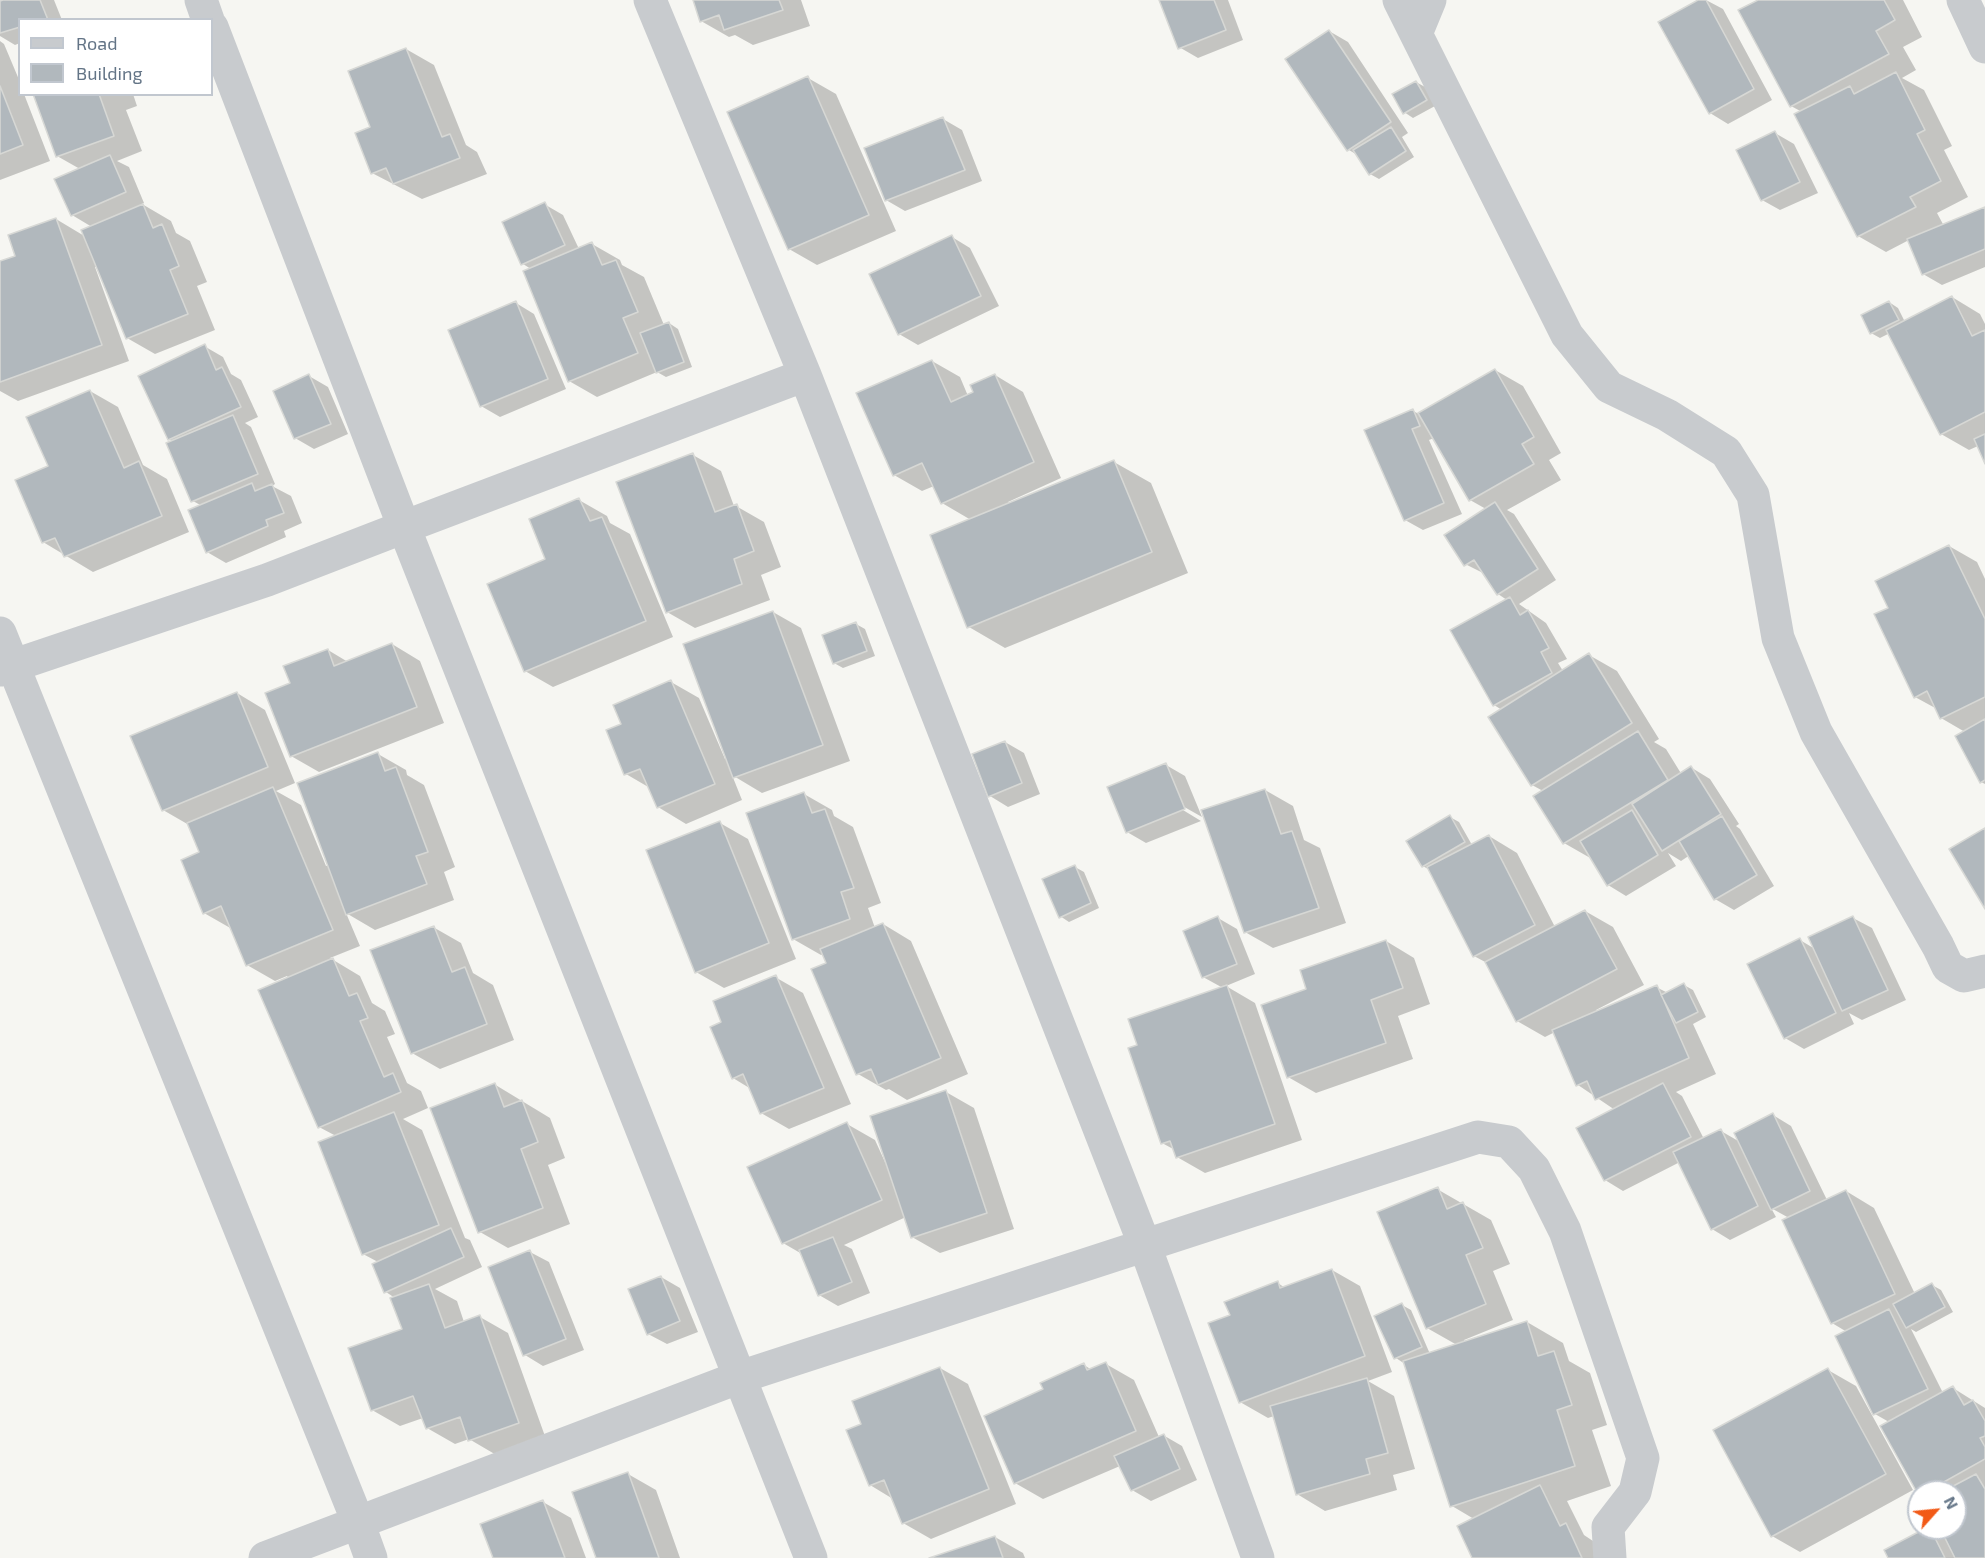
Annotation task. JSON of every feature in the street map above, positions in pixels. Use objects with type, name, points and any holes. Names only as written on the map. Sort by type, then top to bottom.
[{"type":"street","points":[[201,0],[207,18]]},
{"type":"street","points":[[650,0],[806,375],[1145,1245],[1258,1558]]},
{"type":"street","points":[[1399,0],[1567,335],[1610,387],[1667,415],[1726,452],[1753,495],[1778,638],[1816,732],[1948,967],[1964,976],[1985,971]]},
{"type":"street","points":[[1416,34],[1431,0]]},
{"type":"street","points":[[1963,0],[1985,47]]},
{"type":"street","points":[[213,30],[404,526],[811,1558]]},
{"type":"street","points":[[6,668],[267,580],[806,375]]},
{"type":"street","points":[[0,633],[6,668],[371,1558]]},
{"type":"street","points":[[265,1558],[740,1377],[1478,1137],[1509,1142],[1534,1169],[1565,1231],[1643,1458],[1635,1492],[1608,1527],[1610,1558]]},
{"type":"building","points":[[40,0],[47,18],[18,18],[18,28],[0,33],[0,1]]},
{"type":"building","points":[[693,0],[779,0],[783,10],[724,30],[719,15],[700,22]]},
{"type":"building","points":[[1159,0],[1214,0],[1226,30],[1178,49]]},
{"type":"building","points":[[1698,0],[1706,0],[1754,89],[1709,114],[1658,22]]},
{"type":"building","points":[[1758,0],[1884,0],[1895,20],[1876,31],[1889,54],[1790,107],[1738,10]]},
{"type":"building","points":[[1329,30],[1391,122],[1347,151],[1285,59]]},
{"type":"building","points":[[406,48],[442,137],[450,134],[460,158],[393,184],[386,168],[371,174],[355,133],[370,127],[348,71]]},
{"type":"building","points":[[1896,72],[1925,130],[1917,134],[1941,181],[1910,197],[1916,207],[1857,237],[1794,114],[1850,86],[1854,94]]},
{"type":"building","points":[[808,76],[869,215],[788,250],[727,112]]},
{"type":"building","points":[[1416,81],[1427,100],[1403,114],[1392,94]]},
{"type":"building","points":[[0,86],[23,145],[0,154]]},
{"type":"building","points":[[34,96],[100,96],[114,136],[56,157]]},
{"type":"building","points":[[943,117],[965,170],[885,201],[864,148]]},
{"type":"building","points":[[1391,127],[1406,151],[1369,175],[1353,150]]},
{"type":"building","points":[[1775,131],[1800,182],[1761,201],[1736,150]]},
{"type":"building","points":[[110,155],[126,192],[71,216],[54,179]]},
{"type":"building","points":[[545,202],[565,245],[521,265],[502,222]]},
{"type":"building","points":[[143,204],[153,228],[162,224],[179,266],[170,270],[188,314],[126,339],[81,230]]},
{"type":"building","points":[[1985,207],[1985,249],[1922,275],[1907,239]]},
{"type":"building","points":[[56,218],[102,345],[0,382],[0,261],[15,256],[8,235]]},
{"type":"building","points":[[952,235],[981,296],[898,335],[869,274]]},
{"type":"building","points":[[592,242],[602,265],[616,260],[638,312],[623,318],[638,353],[568,382],[523,271]]},
{"type":"building","points":[[1952,296],[1972,336],[1985,330],[1985,412],[1940,435],[1886,330]]},
{"type":"building","points":[[516,301],[548,379],[480,407],[448,330]]},
{"type":"building","points":[[1889,301],[1899,320],[1870,334],[1861,315]]},
{"type":"building","points":[[669,322],[684,362],[656,373],[640,333]]},
{"type":"building","points":[[205,344],[216,370],[222,367],[241,407],[168,440],[138,376]]},
{"type":"building","points":[[932,360],[951,402],[973,392],[970,385],[995,374],[1034,462],[941,504],[922,463],[893,476],[856,393]]},
{"type":"building","points":[[1495,369],[1534,437],[1522,444],[1534,464],[1469,501],[1418,413]]},
{"type":"building","points":[[309,374],[331,424],[294,439],[273,391]]},
{"type":"building","points":[[90,390],[124,468],[139,461],[162,516],[64,557],[55,538],[42,543],[15,480],[48,466],[26,417]]},
{"type":"building","points":[[1413,409],[1420,426],[1412,429],[1444,503],[1404,521],[1364,430]]},
{"type":"building","points":[[233,415],[258,474],[191,502],[166,443]]},
{"type":"building","points":[[1985,434],[1985,464],[1974,439]]},
{"type":"building","points":[[693,453],[715,512],[737,504],[754,551],[734,559],[742,584],[666,613],[616,482]]},
{"type":"building","points":[[1114,460],[1152,552],[967,628],[930,535]]},
{"type":"building","points":[[252,483],[255,491],[272,484],[284,513],[266,520],[268,526],[206,553],[188,510]]},
{"type":"building","points":[[579,498],[590,521],[602,517],[646,621],[524,672],[487,584],[545,559],[529,519]]},
{"type":"building","points":[[1495,502],[1538,569],[1497,595],[1474,560],[1464,566],[1444,535]]},
{"type":"building","points":[[1949,545],[1985,619],[1985,697],[1940,719],[1927,691],[1914,698],[1874,614],[1888,608],[1875,581]]},
{"type":"building","points":[[1510,597],[1520,615],[1528,610],[1549,648],[1541,652],[1552,673],[1493,706],[1450,630]]},
{"type":"building","points":[[773,611],[823,745],[733,778],[683,644]]},
{"type":"building","points":[[856,622],[867,651],[833,664],[822,635]]},
{"type":"building","points":[[392,643],[417,707],[290,757],[265,693],[290,683],[283,666],[328,649],[334,666]]},
{"type":"building","points":[[1589,653],[1632,723],[1531,786],[1488,717]]},
{"type":"building","points":[[671,680],[715,784],[657,808],[640,769],[624,775],[606,730],[621,724],[613,705]]},
{"type":"building","points":[[237,692],[268,767],[162,811],[130,736]]},
{"type":"building","points":[[1985,719],[1985,780],[1980,783],[1955,736]]},
{"type":"building","points":[[1638,731],[1668,780],[1563,844],[1533,796]]},
{"type":"building","points":[[1005,741],[1022,783],[988,797],[972,754]]},
{"type":"building","points":[[378,752],[385,771],[396,767],[428,852],[416,856],[427,884],[346,915],[297,783]]},
{"type":"building","points":[[1166,763],[1185,809],[1126,833],[1107,787]]},
{"type":"building","points":[[1691,766],[1721,814],[1662,851],[1632,804]]},
{"type":"building","points":[[273,787],[333,930],[246,966],[221,906],[203,914],[181,860],[199,852],[187,823]]},
{"type":"building","points":[[1265,789],[1281,834],[1292,831],[1319,908],[1244,933],[1201,810]]},
{"type":"building","points":[[804,792],[812,813],[825,809],[854,888],[841,892],[850,919],[792,940],[746,813]]},
{"type":"building","points":[[1632,810],[1658,855],[1607,886],[1580,841]]},
{"type":"building","points":[[1450,815],[1465,842],[1422,867],[1406,841]]},
{"type":"building","points":[[1722,816],[1757,875],[1714,900],[1679,841]]},
{"type":"building","points":[[720,821],[769,943],[695,973],[646,850]]},
{"type":"building","points":[[1985,828],[1985,909],[1949,849]]},
{"type":"building","points":[[1489,835],[1535,925],[1473,957],[1427,867]]},
{"type":"building","points":[[1075,865],[1091,903],[1059,918],[1042,879]]},
{"type":"building","points":[[1585,910],[1617,969],[1516,1022],[1485,962]]},
{"type":"building","points":[[1218,916],[1237,964],[1202,978],[1183,931]]},
{"type":"building","points":[[1853,916],[1888,990],[1842,1011],[1808,937]]},
{"type":"building","points":[[883,923],[941,1058],[878,1085],[871,1069],[856,1075],[811,969],[826,963],[820,949]]},
{"type":"building","points":[[434,926],[452,972],[465,967],[487,1024],[411,1054],[370,950]]},
{"type":"building","points":[[1800,938],[1836,1013],[1784,1039],[1747,964]]},
{"type":"building","points":[[1386,940],[1403,988],[1371,1000],[1386,1043],[1287,1078],[1261,1005],[1306,989],[1300,970]]},
{"type":"building","points":[[333,958],[349,996],[357,993],[368,1018],[360,1021],[384,1077],[393,1073],[401,1092],[318,1128],[258,990]]},
{"type":"building","points":[[776,975],[824,1088],[760,1114],[743,1074],[732,1079],[710,1027],[721,1022],[713,1001]]},
{"type":"building","points":[[1684,983],[1698,1012],[1676,1023],[1661,995]]},
{"type":"building","points":[[1227,985],[1275,1124],[1176,1158],[1170,1141],[1161,1144],[1128,1048],[1137,1045],[1128,1019]]},
{"type":"building","points":[[1657,985],[1689,1058],[1595,1100],[1587,1081],[1576,1086],[1552,1030]]},
{"type":"building","points":[[495,1083],[504,1107],[522,1100],[538,1142],[521,1149],[543,1208],[478,1233],[430,1108]]},
{"type":"building","points":[[1663,1083],[1691,1137],[1604,1181],[1576,1128]]},
{"type":"building","points":[[946,1090],[987,1213],[911,1238],[870,1116]]},
{"type":"building","points":[[394,1112],[439,1225],[362,1255],[318,1142]]},
{"type":"building","points":[[1773,1113],[1810,1191],[1771,1210],[1734,1133]]},
{"type":"building","points":[[847,1122],[882,1200],[782,1244],[747,1167]]},
{"type":"building","points":[[1721,1129],[1758,1206],[1711,1230],[1673,1152]]},
{"type":"building","points":[[1438,1187],[1447,1209],[1463,1202],[1483,1248],[1466,1255],[1486,1304],[1426,1329],[1377,1212]]},
{"type":"building","points":[[1846,1190],[1895,1294],[1831,1324],[1782,1220]]},
{"type":"building","points":[[451,1228],[464,1257],[384,1293],[372,1264]]},
{"type":"building","points":[[833,1237],[852,1282],[818,1296],[799,1250]]},
{"type":"building","points":[[530,1250],[566,1339],[523,1356],[488,1267]]},
{"type":"building","points":[[1332,1269],[1365,1356],[1239,1403],[1208,1323],[1230,1315],[1224,1302],[1278,1281],[1280,1288]]},
{"type":"building","points":[[661,1276],[680,1321],[647,1335],[628,1289]]},
{"type":"building","points":[[1932,1283],[1945,1307],[1906,1328],[1893,1304]]},
{"type":"building","points":[[429,1284],[445,1328],[480,1315],[519,1423],[468,1441],[460,1417],[426,1429],[413,1396],[371,1411],[348,1348],[402,1329],[390,1298]]},
{"type":"building","points":[[1402,1303],[1422,1347],[1394,1359],[1374,1316]]},
{"type":"building","points":[[1889,1309],[1928,1389],[1873,1415],[1835,1336]]},
{"type":"building","points":[[1527,1321],[1538,1356],[1554,1351],[1572,1405],[1557,1410],[1575,1466],[1450,1507],[1403,1361]]},
{"type":"building","points":[[1106,1362],[1136,1431],[1014,1484],[984,1416],[1043,1389],[1040,1383],[1084,1363],[1087,1370]]},
{"type":"building","points":[[940,1367],[989,1489],[902,1524],[884,1480],[869,1486],[846,1430],[861,1424],[852,1401]]},
{"type":"building","points":[[1828,1368],[1886,1474],[1771,1537],[1713,1430]]},
{"type":"building","points":[[1367,1378],[1388,1453],[1366,1459],[1370,1474],[1296,1495],[1270,1406]]},
{"type":"building","points":[[1953,1386],[1964,1405],[1973,1400],[1985,1421],[1985,1436],[1980,1438],[1985,1447],[1985,1459],[1947,1480],[1910,1480],[1880,1426]]},
{"type":"building","points":[[1164,1434],[1180,1469],[1131,1491],[1114,1456]]},
{"type":"building","points":[[628,1472],[659,1558],[596,1558],[572,1492]]},
{"type":"building","points":[[1976,1474],[1985,1489],[1985,1558],[1955,1558],[1946,1540],[1967,1540],[1967,1480],[1965,1480]]},
{"type":"building","points":[[1540,1485],[1560,1526],[1566,1523],[1582,1558],[1472,1558],[1457,1526]]},
{"type":"building","points":[[543,1500],[565,1558],[493,1558],[480,1524]]},
{"type":"building","points":[[995,1536],[1003,1558],[929,1558]]},
{"type":"building","points":[[1907,1538],[1907,1540],[1936,1540],[1945,1558],[1888,1558],[1884,1550]]}]
